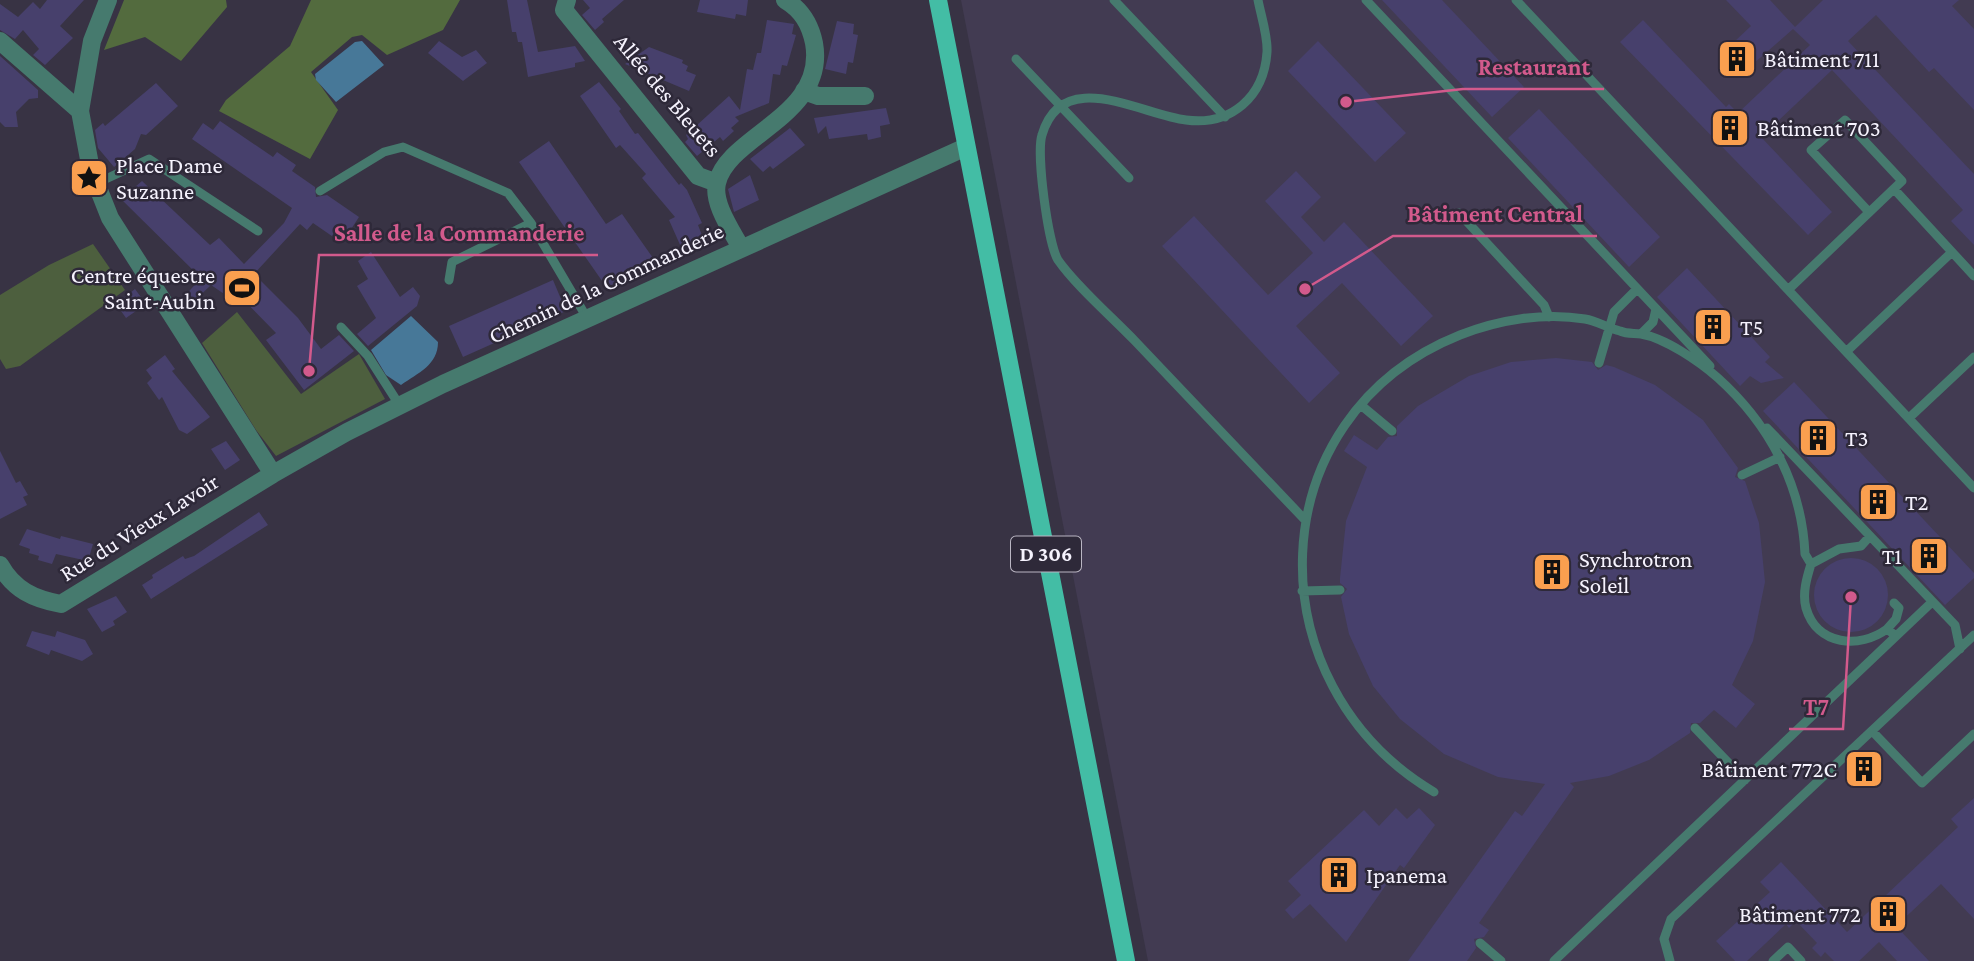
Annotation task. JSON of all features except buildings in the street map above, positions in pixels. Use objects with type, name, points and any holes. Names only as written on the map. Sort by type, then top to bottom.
[{"type":"main road","name":"D 306","points":[[938,0],[1126,961]]},
{"type":"street","points":[[108,0],[92,41],[80,111],[97,183],[110,218],[273,474]]},
{"type":"street","name":"Allée des Bleuets","points":[[567,0],[564,10],[698,176],[717,183]]},
{"type":"street","points":[[741,248],[721,208],[717,183],[724,167],[780,118],[804,91],[813,71],[815,52],[811,30],[803,13],[789,1]]},
{"type":"street","points":[[0,41],[80,111]]},
{"type":"street","points":[[804,91],[818,96],[865,96]]},
{"type":"street","name":"Chemin de la Commanderie","points":[[273,474],[400,406],[587,318],[966,147]]},
{"type":"street","name":"Rue du Vieux Lavoir","points":[[0,565],[9,581],[36,600],[61,604],[273,474]]},
{"type":"lane","points":[[1114,0],[1225,117]]},
{"type":"lane","points":[[1258,0],[1268,50],[1262,82],[1244,106],[1225,117],[1186,120],[1103,97],[1080,98],[1062,108],[1044,129],[1039,162],[1057,258],[1306,521]]},
{"type":"lane","points":[[1366,0],[1955,625],[1960,649]]},
{"type":"lane","points":[[1516,0],[1974,488]]},
{"type":"lane","points":[[1016,59],[1129,178]]},
{"type":"lane","points":[[1789,289],[1902,181],[1844,120],[1811,150],[1869,212]]},
{"type":"lane","points":[[320,191],[384,152],[403,147],[508,193],[531,223],[587,318]]},
{"type":"lane","points":[[97,183],[149,159],[258,231]]},
{"type":"lane","points":[[1894,189],[1974,276]]},
{"type":"lane","points":[[1459,213],[1544,304],[1549,317]]},
{"type":"lane","points":[[449,280],[452,262],[531,223]]},
{"type":"lane","points":[[1847,351],[1952,252]]},
{"type":"lane","points":[[1599,363],[1614,312],[1637,289]]},
{"type":"lane","points":[[1641,334],[1653,322],[1656,309]]},
{"type":"lane","points":[[1434,792],[1388,760],[1364,736],[1341,705],[1315,652],[1302,591],[1306,521],[1326,461],[1362,406],[1397,372],[1451,339],[1494,324],[1549,317],[1587,319],[1629,334],[1641,334],[1684,353],[1735,394],[1755,417],[1780,457],[1799,509],[1805,554],[1811,564],[1805,594],[1806,608],[1822,632],[1833,639],[1857,643],[1869,640],[1887,629],[1896,619],[1899,608],[1895,603]]},
{"type":"lane","points":[[341,327],[368,356],[400,406]]},
{"type":"lane","points":[[1909,418],[1974,356]]},
{"type":"lane","points":[[1362,406],[1392,431]]},
{"type":"lane","points":[[1742,475],[1780,457]]},
{"type":"lane","points":[[1811,564],[1839,549],[1861,546],[1870,536]]},
{"type":"lane","points":[[1302,591],[1340,590]]},
{"type":"lane","points":[[1554,961],[1932,602]]},
{"type":"lane","points":[[1887,629],[1896,636]]},
{"type":"lane","points":[[1670,961],[1664,939],[1671,919],[1974,635]]},
{"type":"lane","points":[[1695,728],[1745,780]]},
{"type":"lane","points":[[1873,732],[1922,783],[1974,734]]},
{"type":"lane","points":[[1480,943],[1501,961]]},
{"type":"lane","points":[[1773,961],[1788,947],[1801,961]]},
{"type":"shaded area","points":[[961,0],[1974,0],[1974,961],[1148,961]]},
{"type":"green space","points":[[124,0],[226,0],[227,7],[181,61],[145,37],[104,50]]},
{"type":"green space","points":[[311,0],[460,0],[443,30],[387,55],[362,35],[352,37],[311,72],[338,110],[310,159],[219,111],[226,100],[290,46]]},
{"type":"green space","points":[[93,244],[125,290],[20,366],[6,369],[0,359],[0,295],[49,265]]},
{"type":"green space","points":[[237,312],[301,394],[359,354],[385,399],[276,456],[256,430],[202,343]]},
{"type":"water","points":[[362,41],[384,65],[336,102],[316,80],[315,74],[355,42]]},
{"type":"water","points":[[411,316],[438,342],[437,350],[426,368],[401,385],[386,375],[371,350]]},
{"type":"place","name":"Bâtiment 711","points":[[1737,59]]},
{"type":"place","name":"Restaurant","points":[[1346,102]]},
{"type":"place","name":"Bâtiment 703","points":[[1730,128]]},
{"type":"place","name":"Place Dame Suzanne","points":[[89,178]]},
{"type":"place","name":"Centre équestre Saint-Aubin","points":[[242,288]]},
{"type":"place","name":"Bâtiment Central","points":[[1305,289]]},
{"type":"place","name":"T5","points":[[1713,327]]},
{"type":"place","name":"Salle de la Commanderie","points":[[309,371]]},
{"type":"place","name":"T3","points":[[1818,438]]},
{"type":"place","name":"T2","points":[[1878,502]]},
{"type":"place","name":"T1","points":[[1929,556]]},
{"type":"place","name":"Synchrotron Soleil","points":[[1552,572]]},
{"type":"place","name":"T7","points":[[1851,597]]},
{"type":"place","name":"Bâtiment 772C","points":[[1864,769]]},
{"type":"place","name":"Ipanema","points":[[1339,875]]},
{"type":"place","name":"Bâtiment 772","points":[[1888,914]]}]
